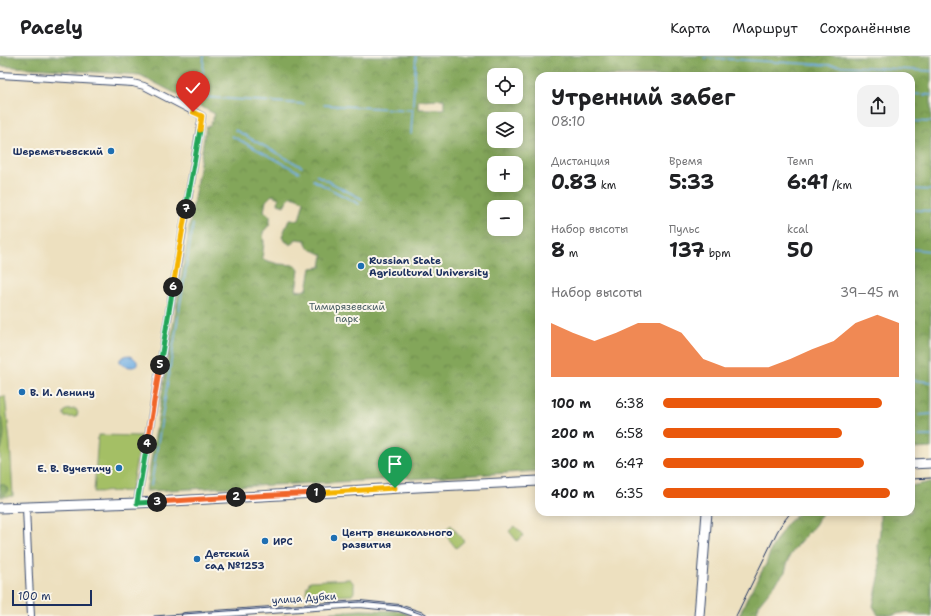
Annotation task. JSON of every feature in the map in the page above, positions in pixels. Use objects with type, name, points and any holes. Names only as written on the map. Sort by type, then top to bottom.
[{"type":"main road","points":[[915,464],[931,463]]},
{"type":"main road","points":[[0,508],[137,503],[535,481]]},
{"type":"main road","points":[[699,616],[707,516]]},
{"type":"street","points":[[0,75],[133,83],[144,86],[202,116],[137,503]]},
{"type":"street","points":[[26,507],[31,616]]},
{"type":"street","name":"улица Дубки","points":[[185,616],[360,604],[399,608],[423,616]]},
{"type":"green space","name":"Тимирязевский парк","points":[[0,56],[931,56],[931,448],[915,449],[915,72],[535,72],[535,471],[410,479],[403,477],[401,479],[146,491],[206,126],[209,127],[215,114],[140,75],[0,66]],"holes":[[[444,99],[444,109],[418,109],[418,100]],[[272,195],[279,198],[278,204],[284,206],[288,199],[292,196],[304,201],[299,220],[289,220],[282,236],[285,241],[291,245],[296,239],[305,240],[308,248],[323,255],[321,267],[311,268],[307,289],[302,291],[296,290],[299,270],[295,265],[278,264],[262,259],[264,243],[263,232],[270,224],[270,216],[264,211],[266,201]]]},
{"type":"green space","points":[[5,396],[10,442],[13,496],[0,497],[0,397]]},
{"type":"green space","points":[[76,409],[78,413],[76,417],[65,417],[64,412],[66,410]]},
{"type":"green space","points":[[0,416],[4,433],[1,450],[0,449]]},
{"type":"green space","points":[[98,435],[141,436],[131,491],[94,492]]},
{"type":"green space","points":[[931,482],[931,546],[928,556],[931,577],[931,616],[918,616],[908,612],[891,615],[878,615],[873,606],[880,573],[878,545],[880,516],[915,516],[915,485]]},
{"type":"green space","points":[[0,484],[7,487],[8,492],[5,495],[0,495]]},
{"type":"green space","points":[[795,516],[820,516],[815,525],[797,545],[789,557],[785,572],[759,604],[757,612],[760,616],[739,616],[749,594],[766,564],[772,547],[787,523]]},
{"type":"green space","points":[[451,525],[464,541],[456,548],[443,532]]},
{"type":"green space","points":[[515,526],[524,535],[517,541],[509,531]]},
{"type":"green space","points":[[350,579],[354,584],[354,592],[352,595],[312,597],[306,593],[307,586],[310,581]]},
{"type":"green space","points":[[361,610],[399,611],[413,616],[283,616]]},
{"type":"water","points":[[127,355],[133,357],[137,361],[137,365],[129,367],[120,362],[120,359]]},
{"type":"waterway","points":[[204,56],[201,97],[304,104]]},
{"type":"waterway","points":[[411,134],[416,56]]},
{"type":"waterway","points":[[704,58],[725,59]]},
{"type":"waterway","points":[[727,59],[931,71]]},
{"type":"waterway","points":[[915,94],[931,95]]},
{"type":"waterway","points":[[324,105],[412,110]]},
{"type":"waterway","points":[[915,121],[931,122]]},
{"type":"waterway","points":[[235,130],[302,167]]},
{"type":"waterway","points":[[232,136],[299,172]]},
{"type":"waterway","points":[[316,175],[362,199]]},
{"type":"waterway","points":[[313,180],[359,204]]},
{"type":"waterway","points":[[915,189],[931,190]]},
{"type":"waterway","points":[[915,210],[931,211]]},
{"type":"waterway","points":[[151,486],[193,224]]},
{"type":"waterway","points":[[915,249],[931,251]]},
{"type":"waterway","points":[[915,380],[931,382]]},
{"type":"waterway","points":[[919,415],[931,414]]},
{"type":"waterway","points":[[919,436],[931,436]]},
{"type":"tram line","points":[[915,479],[931,478]]},
{"type":"tram line","points":[[736,616],[777,532],[788,516]]},
{"type":"tram line","points":[[154,616],[360,602],[399,606],[427,616]]},
{"type":"place","name":"Шереметьевский","points":[[111,151]]},
{"type":"place","name":"Russian State Agricultural University","points":[[361,266]]},
{"type":"place","name":"В. И. Ленину","points":[[22,392]]},
{"type":"place","name":"Е. В. Вучетичу","points":[[119,468]]},
{"type":"place","name":"Центр внешкольного развития","points":[[334,538]]},
{"type":"place","name":"ИРС","points":[[265,541]]},
{"type":"place","name":"Детский сад №1253","points":[[197,559]]},
{"type":"route","points":[[193,112],[202,116],[137,503],[395,488]]}]
